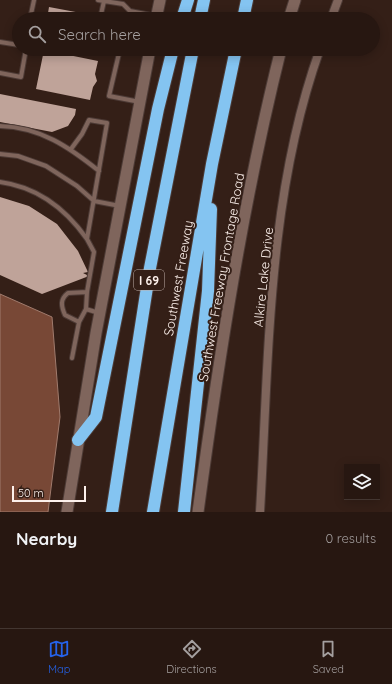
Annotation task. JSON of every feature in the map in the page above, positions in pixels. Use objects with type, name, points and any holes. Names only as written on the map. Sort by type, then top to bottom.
[{"type":"highway","points":[[184,12],[188,0]]},
{"type":"highway","points":[[201,12],[204,0]]},
{"type":"highway","points":[[244,12],[247,0]]},
{"type":"highway","points":[[78,440],[96,417],[155,121],[171,56]]},
{"type":"highway","name":"I 69","points":[[112,512],[152,256],[192,56]]},
{"type":"highway","name":"Southwest Freeway","points":[[153,512],[212,164],[235,56]]},
{"type":"highway","points":[[184,512],[208,291],[212,164]]},
{"type":"main road","points":[[157,12],[160,0]]},
{"type":"main road","points":[[291,12],[295,0]]},
{"type":"main road","points":[[67,512],[100,313],[149,56]]},
{"type":"main road","name":"Southwest Freeway Frontage Road","points":[[198,512],[216,382],[245,214],[279,56]]},
{"type":"street","points":[[334,12],[338,0]]},
{"type":"street","name":"Alkire Lake Drive","points":[[260,512],[274,261],[286,183],[299,122],[318,56]]},
{"type":"lane","points":[[31,12],[34,0]]},
{"type":"lane","points":[[98,0],[123,4],[130,11],[134,12]]},
{"type":"lane","points":[[102,12],[104,1]]},
{"type":"lane","points":[[0,42],[12,44]]},
{"type":"lane","points":[[0,73],[21,77],[25,56]]},
{"type":"lane","points":[[118,56],[109,96],[140,102]]},
{"type":"lane","points":[[71,149],[82,134],[89,120],[107,123],[87,239]]},
{"type":"lane","points":[[0,126],[27,130],[47,137],[71,149],[99,171]]},
{"type":"lane","points":[[0,154],[18,156],[46,166],[77,186],[94,201],[120,206]]},
{"type":"lane","points":[[0,182],[27,188],[52,201],[75,222],[94,252],[87,292],[86,310],[79,322],[72,358]]},
{"type":"lane","points":[[79,322],[65,315],[61,305],[62,300],[68,293],[87,292]]},
{"type":"lane","points":[[86,310],[100,313]]},
{"type":"shaded area","points":[[0,294],[52,317],[60,417],[48,512],[0,512]]},
{"type":"building","points":[[49,7],[76,12],[48,12]]},
{"type":"building","points":[[43,56],[73,56],[98,61],[95,74],[97,81],[93,87],[90,100],[36,89]]},
{"type":"building","points":[[0,94],[76,109],[75,115],[68,126],[52,132],[0,122]]},
{"type":"building","points":[[0,197],[29,206],[57,224],[78,251],[88,272],[83,273],[89,276],[42,294],[0,275]]}]
